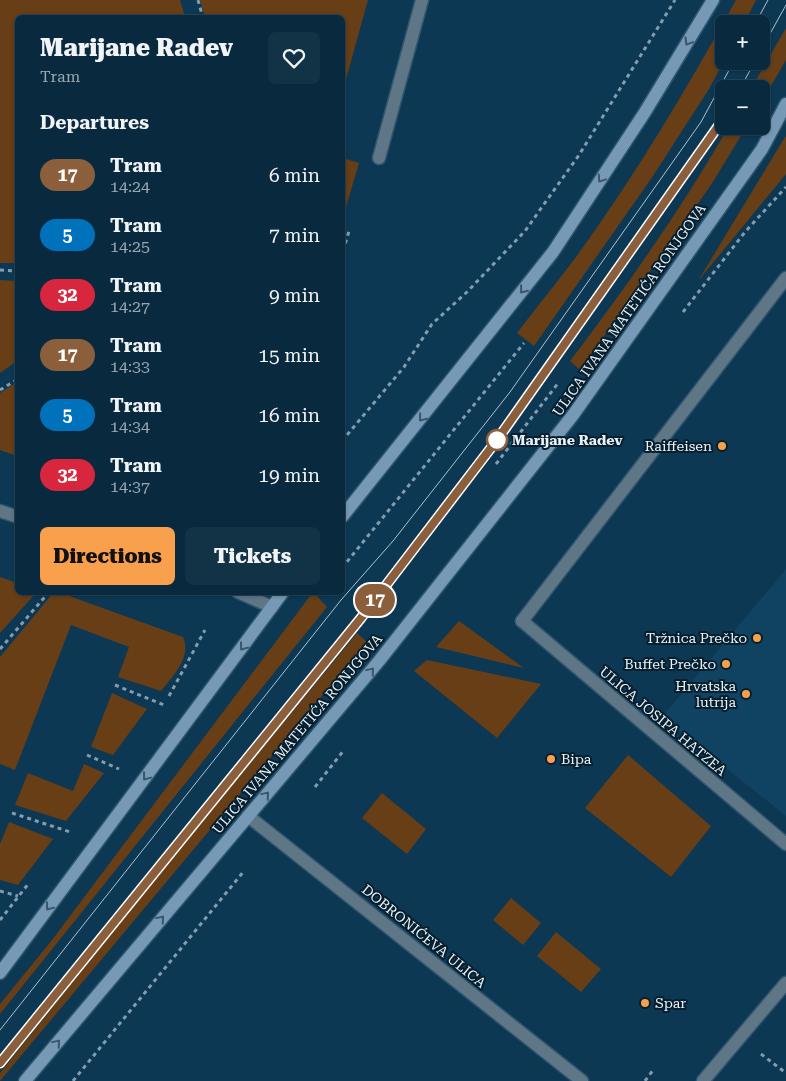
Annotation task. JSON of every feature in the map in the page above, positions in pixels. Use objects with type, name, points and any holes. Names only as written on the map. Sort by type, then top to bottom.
[{"type":"street","points":[[379,158],[422,0]]},
{"type":"street","points":[[345,513],[553,252],[645,112],[713,0]]},
{"type":"street","name":"ULICA IVANA MATETIĆA RONJGOVA","points":[[26,1081],[379,661],[573,416],[762,149],[786,104]]},
{"type":"street","name":"ULICA JOSIPA HATZEA","points":[[786,278],[522,622],[786,844]]},
{"type":"street","points":[[0,511],[15,516]]},
{"type":"street","points":[[245,595],[272,607]]},
{"type":"street","points":[[0,973],[281,595]]},
{"type":"street","name":"DOBRONIĆEVA ULICA","points":[[248,816],[582,1081]]},
{"type":"street","points":[[703,1081],[786,983]]},
{"type":"path","points":[[198,0],[202,15]]},
{"type":"path","points":[[345,437],[404,367],[432,324],[525,231],[579,155],[675,0]]},
{"type":"path","points":[[345,230],[349,231],[345,245]]},
{"type":"path","points":[[0,270],[15,271]]},
{"type":"path","points":[[345,564],[524,342]]},
{"type":"path","points":[[0,390],[15,381]]},
{"type":"path","points":[[0,649],[46,595]]},
{"type":"path","points":[[115,685],[164,704]]},
{"type":"path","points":[[87,755],[120,769]]},
{"type":"path","points":[[12,813],[70,832]]},
{"type":"path","points":[[73,1081],[244,871]]},
{"type":"path","points":[[0,892],[18,896]]},
{"type":"path","points":[[647,1080],[653,1070]]},
{"type":"shaded area","points":[[0,0],[180,0],[184,15],[15,15],[15,263],[0,263]]},
{"type":"shaded area","points":[[200,0],[368,0],[345,83],[345,15],[204,15]]},
{"type":"shaded area","points":[[736,0],[756,0],[748,15],[727,15]]},
{"type":"shaded area","points":[[786,28],[786,60],[770,88],[770,80],[756,80],[762,70],[770,70],[770,56]]},
{"type":"shaded area","points":[[715,37],[715,70],[719,70],[709,89],[653,176],[534,346],[517,333],[573,261],[617,198]]},
{"type":"shaded area","points":[[724,135],[742,135],[711,185],[580,370],[570,361],[653,246]]},
{"type":"shaded area","points":[[785,137],[786,174],[698,281]]},
{"type":"shaded area","points":[[345,159],[359,163],[345,208]]},
{"type":"shaded area","points":[[0,280],[15,281],[15,362],[0,373]]},
{"type":"shaded area","points":[[15,383],[15,455],[0,450],[0,393]]},
{"type":"shaded area","name":"Tržnica Prečko","points":[[786,569],[786,816],[662,717]]},
{"type":"shaded area","points":[[0,577],[15,582],[15,595],[34,595],[0,633]]},
{"type":"shaded area","points":[[51,595],[67,595],[183,637],[185,644],[185,652],[180,666],[161,691],[118,677],[129,647],[71,625],[15,770],[0,764],[0,657]]},
{"type":"shaded area","points":[[311,595],[316,595],[327,607],[0,1014],[0,1004],[52,940]]},
{"type":"shaded area","points":[[459,621],[524,668],[436,647]]},
{"type":"shaded area","points":[[357,633],[367,642],[0,1081],[0,1073],[152,883]]},
{"type":"shaded area","points":[[427,660],[541,684],[497,738],[414,671]]},
{"type":"shaded area","points":[[112,693],[147,709],[113,755],[91,747]]},
{"type":"shaded area","points":[[628,755],[711,826],[671,877],[585,808]]},
{"type":"shaded area","points":[[84,764],[104,773],[66,821],[15,805],[28,773],[73,791]]},
{"type":"shaded area","points":[[382,793],[426,829],[407,854],[362,818]]},
{"type":"shaded area","points":[[9,822],[53,839],[18,885],[0,880],[0,844]]},
{"type":"shaded area","points":[[511,898],[541,923],[523,945],[493,920]]},
{"type":"shaded area","points":[[556,932],[601,969],[581,992],[537,956]]},
{"type":"tram line","points":[[760,15],[768,0]]},
{"type":"tram line","points":[[770,34],[786,5]]},
{"type":"tram line","points":[[0,1030],[341,600],[393,541],[510,392],[701,122],[729,70]]},
{"type":"tram line","points":[[745,80],[750,70]]},
{"type":"tram line","points":[[0,1063],[361,618],[497,440],[715,131]]},
{"type":"tram line","name":"17","points":[[0,1063],[361,618],[497,440],[715,133]]},
{"type":"place","name":"Marijane Radev","points":[[497,440]]},
{"type":"place","name":"Raiffeisen","points":[[722,446]]},
{"type":"place","name":"Tržnica Prečko","points":[[757,638]]},
{"type":"place","name":"Buffet Prečko","points":[[726,664]]},
{"type":"place","name":"Hrvatska lutrija","points":[[746,694]]},
{"type":"place","name":"Bipa","points":[[551,759]]},
{"type":"place","name":"Spar","points":[[645,1003]]}]
